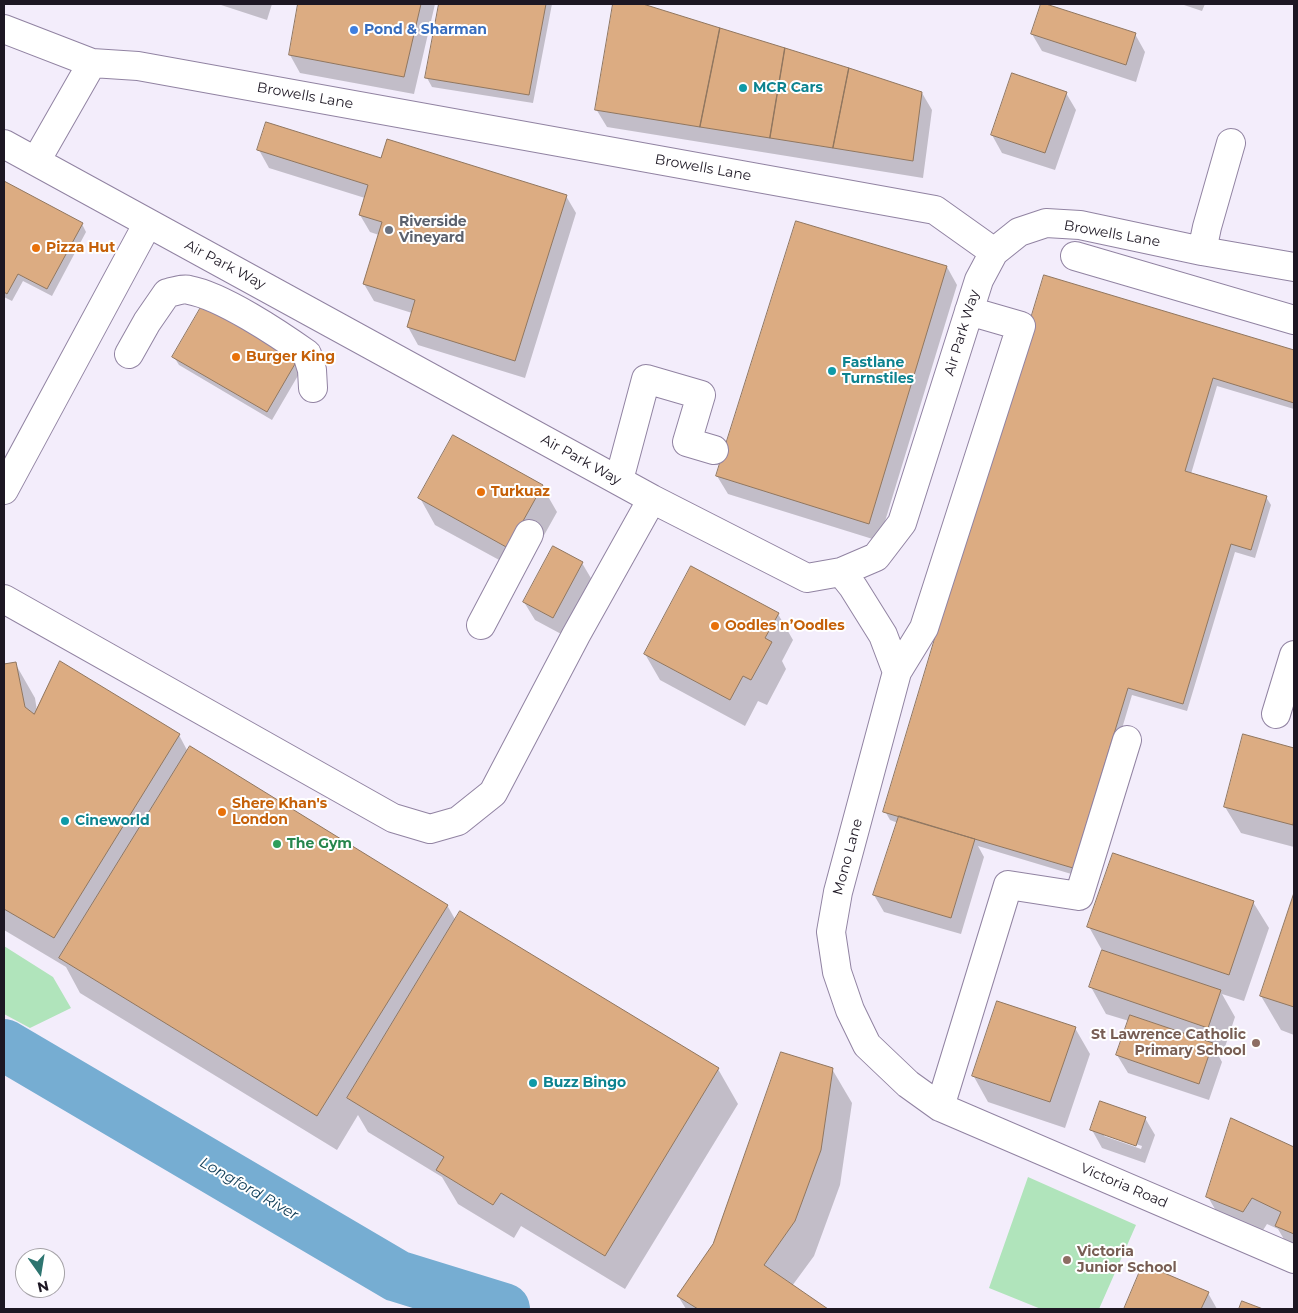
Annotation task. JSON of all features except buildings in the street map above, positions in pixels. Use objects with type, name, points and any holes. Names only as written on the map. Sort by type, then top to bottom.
[{"type":"street","name":"Browells Lane","points":[[4,29],[92,63],[138,66],[935,210],[994,252],[1019,232],[1046,224],[1080,225],[1202,251],[1294,267]]},
{"type":"street","points":[[36,161],[92,63]]},
{"type":"street","points":[[1202,251],[1230,143]]},
{"type":"street","name":"Air Park Way","points":[[4,144],[652,498],[807,578],[841,572],[876,557],[902,523],[978,280],[994,252]]},
{"type":"street","points":[[4,490],[148,223]]},
{"type":"street","points":[[1074,256],[1294,320]]},
{"type":"street","points":[[129,354],[147,322],[167,293],[187,289],[210,296],[256,321],[307,354],[312,370],[313,388]]},
{"type":"street","name":"Mono Lane","points":[[947,1110],[908,1084],[867,1045],[850,1010],[837,972],[832,932],[838,892],[897,672],[924,628],[1021,326],[969,311]]},
{"type":"street","points":[[619,480],[646,379],[701,395],[687,442],[714,450]]},
{"type":"street","points":[[4,599],[394,818],[430,829],[458,820],[493,793],[652,498]]},
{"type":"street","points":[[481,625],[529,534]]},
{"type":"street","points":[[841,572],[853,587],[883,635],[897,672]]},
{"type":"street","points":[[1276,714],[1294,655]]},
{"type":"street","points":[[947,1110],[1008,885],[1079,896],[1127,740]]},
{"type":"street","name":"Victoria Road","points":[[947,1110],[1294,1259]]},
{"type":"green space","points":[[4,946],[53,977],[71,1008],[30,1028],[4,1014]]},
{"type":"green space","points":[[1028,1177],[1136,1225],[1099,1309],[1041,1309],[989,1288]]},
{"type":"waterway","name":"Longford River","points":[[4,1045],[397,1276],[504,1309]]},
{"type":"place","name":"Pond & Sharman","points":[[354,30]]},
{"type":"place","name":"MCR Cars","points":[[743,88]]},
{"type":"place","name":"Riverside Vineyard","points":[[389,230]]},
{"type":"place","name":"Pizza Hut","points":[[36,248]]},
{"type":"place","name":"Burger King","points":[[236,357]]},
{"type":"place","name":"Fastlane Turnstiles","points":[[832,371]]},
{"type":"place","name":"Turkuaz","points":[[481,492]]},
{"type":"place","name":"Oodles n’Oodles","points":[[715,626]]},
{"type":"place","name":"Shere Khan's London","points":[[222,812]]},
{"type":"place","name":"Cineworld","points":[[65,821]]},
{"type":"place","name":"The Gym","points":[[277,844]]},
{"type":"place","name":"St Lawrence Catholic Primary School","points":[[1256,1043]]},
{"type":"place","name":"Buzz Bingo","points":[[533,1083]]},
{"type":"place","name":"Victoria Junior School","points":[[1067,1260]]}]
